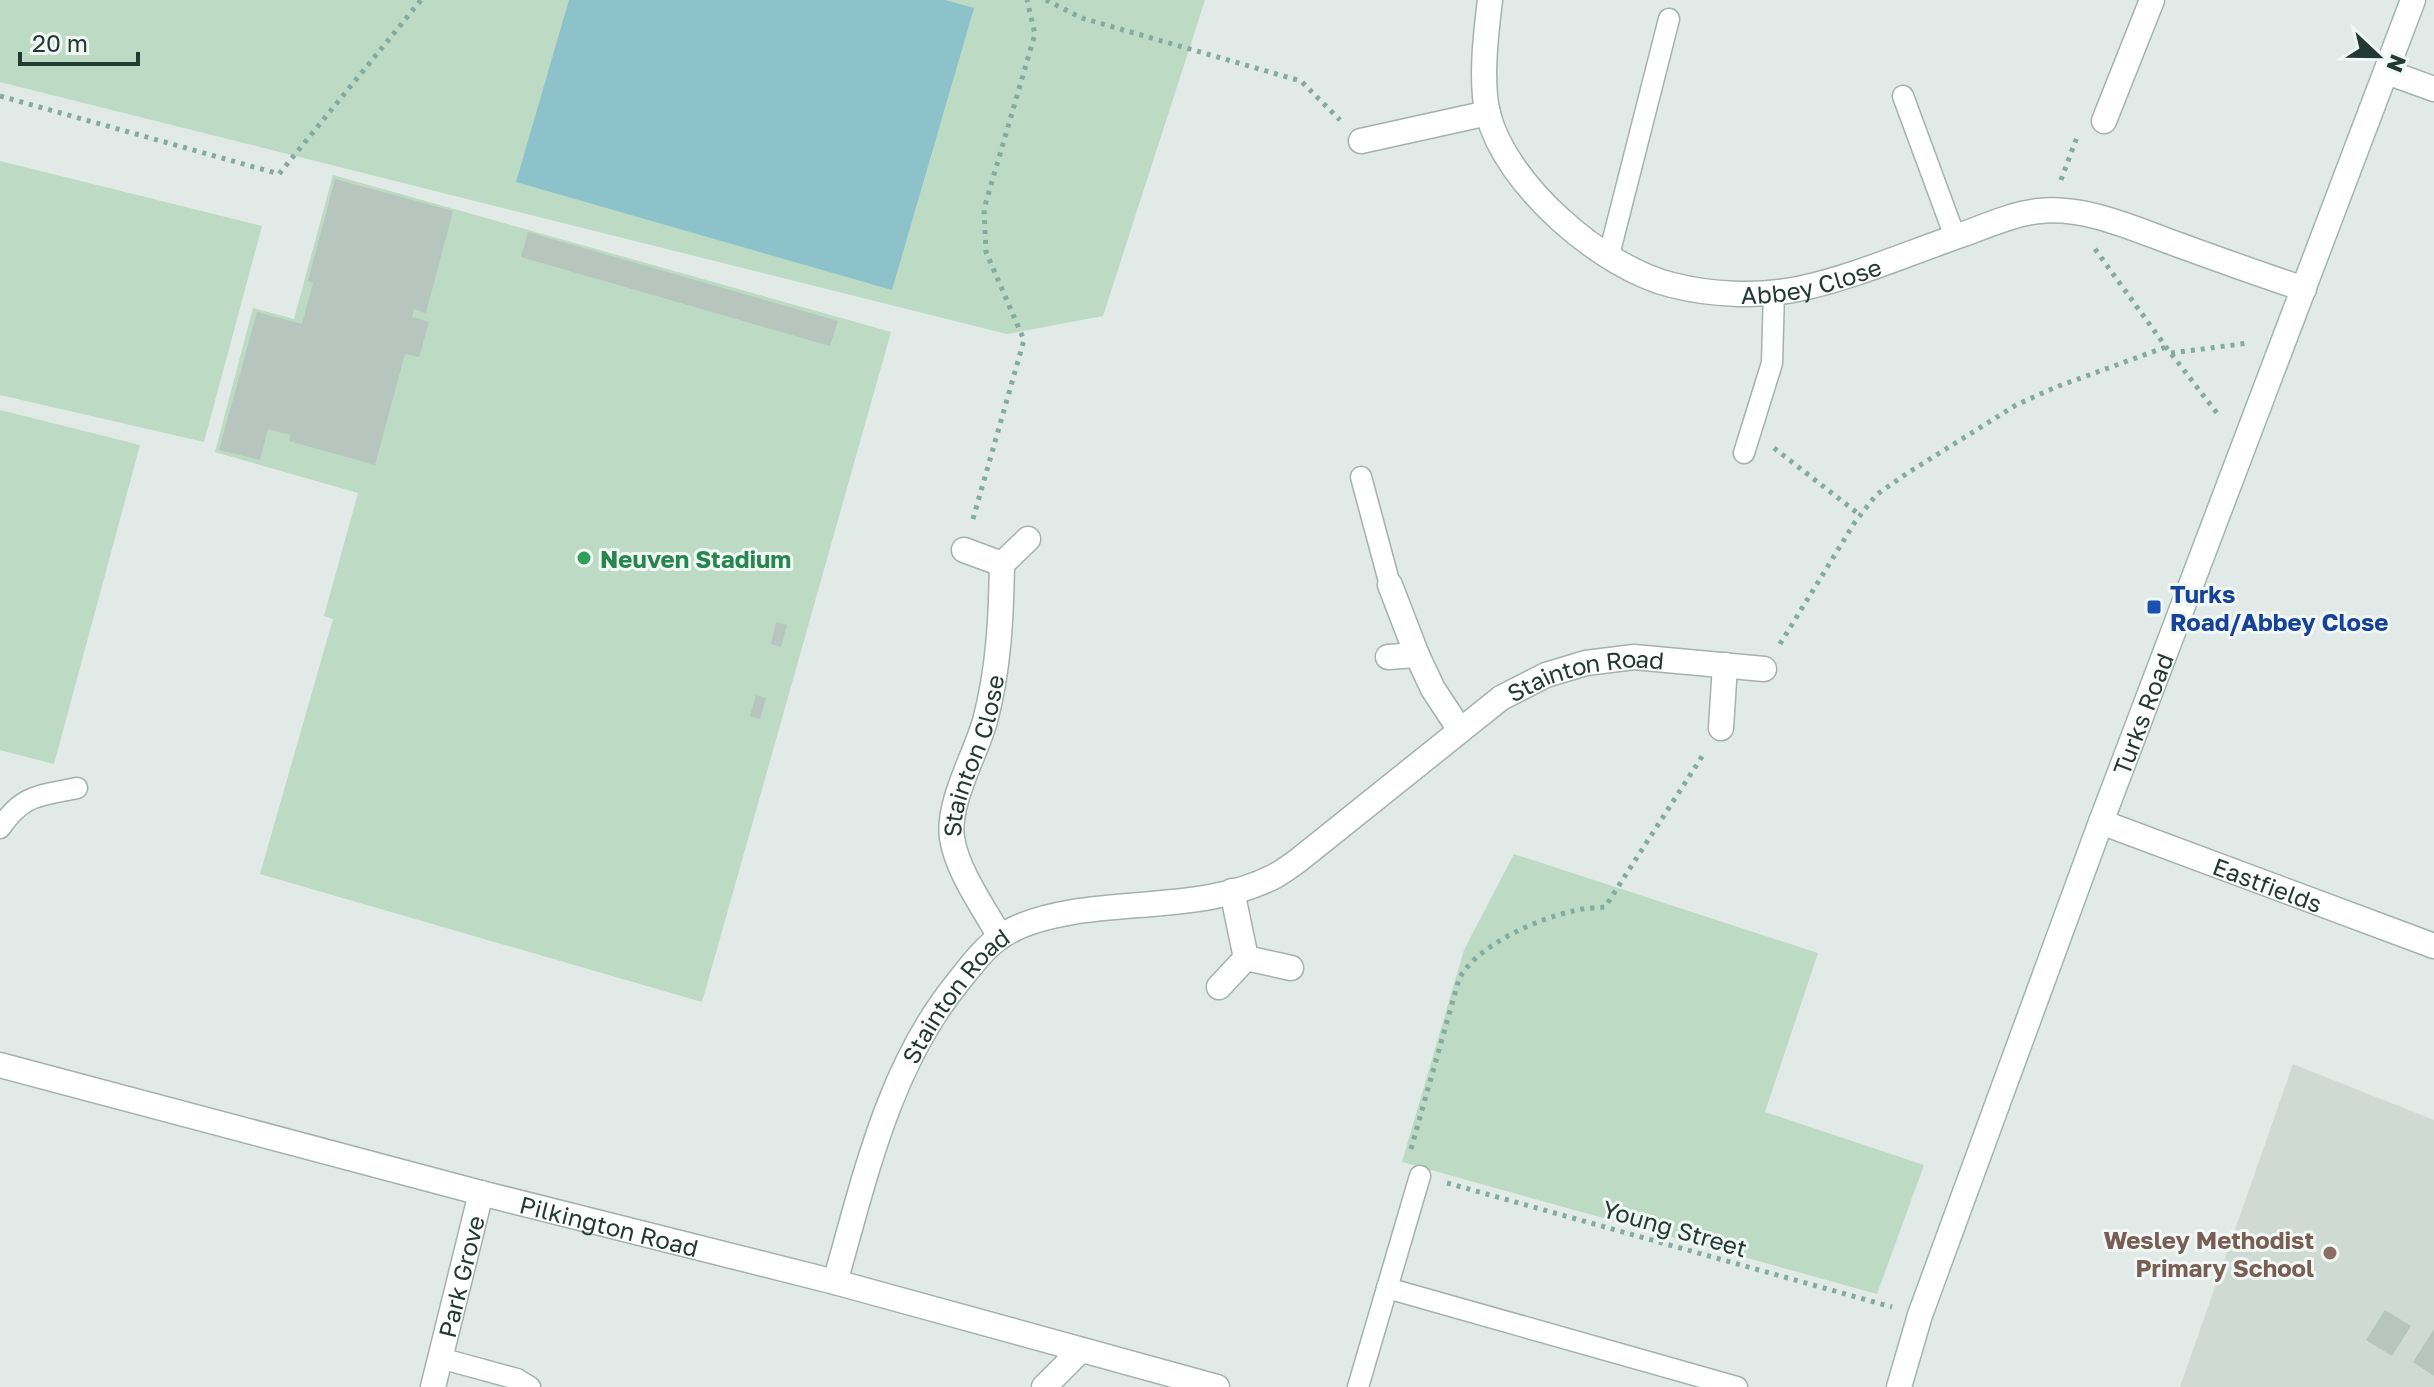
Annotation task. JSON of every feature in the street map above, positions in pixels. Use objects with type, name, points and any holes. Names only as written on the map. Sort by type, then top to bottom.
[{"type":"street","name":"Abbey Close","points":[[1490,0],[1485,39],[1488,113],[1501,147],[1518,176],[1592,245],[1628,268],[1670,285],[1748,294],[1797,289],[2008,218],[2049,211],[2078,212],[2113,221],[2304,289]]},
{"type":"street","points":[[2104,121],[2152,0]]},
{"type":"street","name":"Turks Road","points":[[1899,1387],[1920,1315],[2101,822],[2413,0]]},
{"type":"street","points":[[2387,72],[2434,89]]},
{"type":"street","points":[[1361,141],[1488,113]]},
{"type":"street","points":[[964,550],[1002,564],[1028,539]]},
{"type":"street","name":"Stainton Close","points":[[1000,937],[958,861],[952,836],[953,811],[985,721],[1000,642],[1002,564]]},
{"type":"street","points":[[1390,585],[1433,689],[1460,730]]},
{"type":"street","points":[[1388,657],[1417,655]]},
{"type":"street","name":"Stainton Road","points":[[835,1282],[880,1125],[906,1061],[944,999],[970,966],[1000,937],[1036,921],[1073,912],[1211,897],[1275,876],[1501,698],[1546,675],[1586,663],[1634,657],[1764,669]]},
{"type":"street","points":[[1721,728],[1725,665]]},
{"type":"street","name":"Eastfields","points":[[2101,822],[2434,946]]},
{"type":"street","points":[[1232,891],[1246,958]]},
{"type":"street","points":[[1246,958],[1291,968]]},
{"type":"street","points":[[1219,987],[1246,958]]},
{"type":"street","name":"Pilkington Road","points":[[0,1065],[481,1193],[835,1282],[1217,1387]]},
{"type":"street","name":"Park Grove","points":[[433,1387],[481,1193]]},
{"type":"street","points":[[1044,1387],[1081,1350]]},
{"type":"lane","points":[[1609,255],[1669,19]]},
{"type":"lane","points":[[1903,96],[1955,237]]},
{"type":"lane","points":[[1744,453],[1772,363],[1774,291]]},
{"type":"lane","points":[[1361,477],[1390,585]]},
{"type":"lane","points":[[0,828],[13,809],[28,799],[77,788]]},
{"type":"lane","points":[[1358,1387],[1420,1176]]},
{"type":"lane","points":[[1387,1288],[1737,1387]]},
{"type":"lane","name":"Park Grove","points":[[440,1358],[517,1379],[530,1387]]},
{"type":"path","points":[[0,96],[279,174],[421,0]]},
{"type":"path","points":[[964,550],[1024,340],[986,252],[984,209],[1035,34],[1027,0]]},
{"type":"path","points":[[1046,0],[1082,18],[1301,81],[1361,141]]},
{"type":"path","points":[[2049,211],[2080,130],[2104,121]]},
{"type":"path","points":[[2078,212],[2084,233],[2168,350],[2244,447]]},
{"type":"path","points":[[1764,669],[1860,515],[1876,495],[1906,474],[2016,405],[2056,387],[2168,350],[2284,339]]},
{"type":"path","points":[[1751,430],[1860,515]]},
{"type":"path","points":[[1420,1176],[1405,1170],[1459,979],[1465,968],[1498,943],[1539,921],[1575,910],[1605,907],[1721,728]]},
{"type":"path","name":"Young Street","points":[[1420,1176],[1920,1315]]},
{"type":"shaded area","name":"Wesley Methodist Primary School","points":[[2293,1064],[2434,1120],[2434,1387],[2180,1387]]},
{"type":"green space","points":[[0,0],[1205,0],[1103,316],[1007,334],[0,82]]},
{"type":"green space","points":[[0,161],[262,226],[204,442],[0,395]]},
{"type":"green space","name":"Neuven Stadium","points":[[333,175],[891,332],[702,1002],[260,874],[333,619],[324,616],[358,493],[215,452],[253,308],[294,319]]},
{"type":"green space","points":[[0,410],[140,445],[54,764],[0,750]]},
{"type":"green space","points":[[1514,854],[1818,953],[1765,1112],[1924,1165],[1877,1294],[1402,1162],[1464,950]]},
{"type":"water","points":[[569,0],[945,0],[974,8],[892,290],[516,182]]},
{"type":"building","points":[[335,179],[453,211],[426,313],[414,309],[412,317],[429,322],[419,357],[405,354],[375,465],[289,441],[291,435],[268,429],[260,460],[219,450],[257,312],[302,324],[313,283],[308,281]]},
{"type":"building","points":[[528,232],[838,321],[830,346],[521,257]]},
{"type":"building","points":[[776,622],[787,625],[781,647],[771,644]]},
{"type":"building","points":[[756,695],[766,698],[760,719],[750,716]]},
{"type":"building","points":[[2385,1310],[2411,1326],[2392,1356],[2366,1340]]},
{"type":"building","points":[[2434,1329],[2434,1376],[2413,1362]]},
{"type":"place","name":"Neuven Stadium","points":[[584,558]]},
{"type":"place","name":"Turks Road/Abbey Close","points":[[2154,607]]},
{"type":"place","name":"Wesley Methodist Primary School","points":[[2330,1253]]}]
